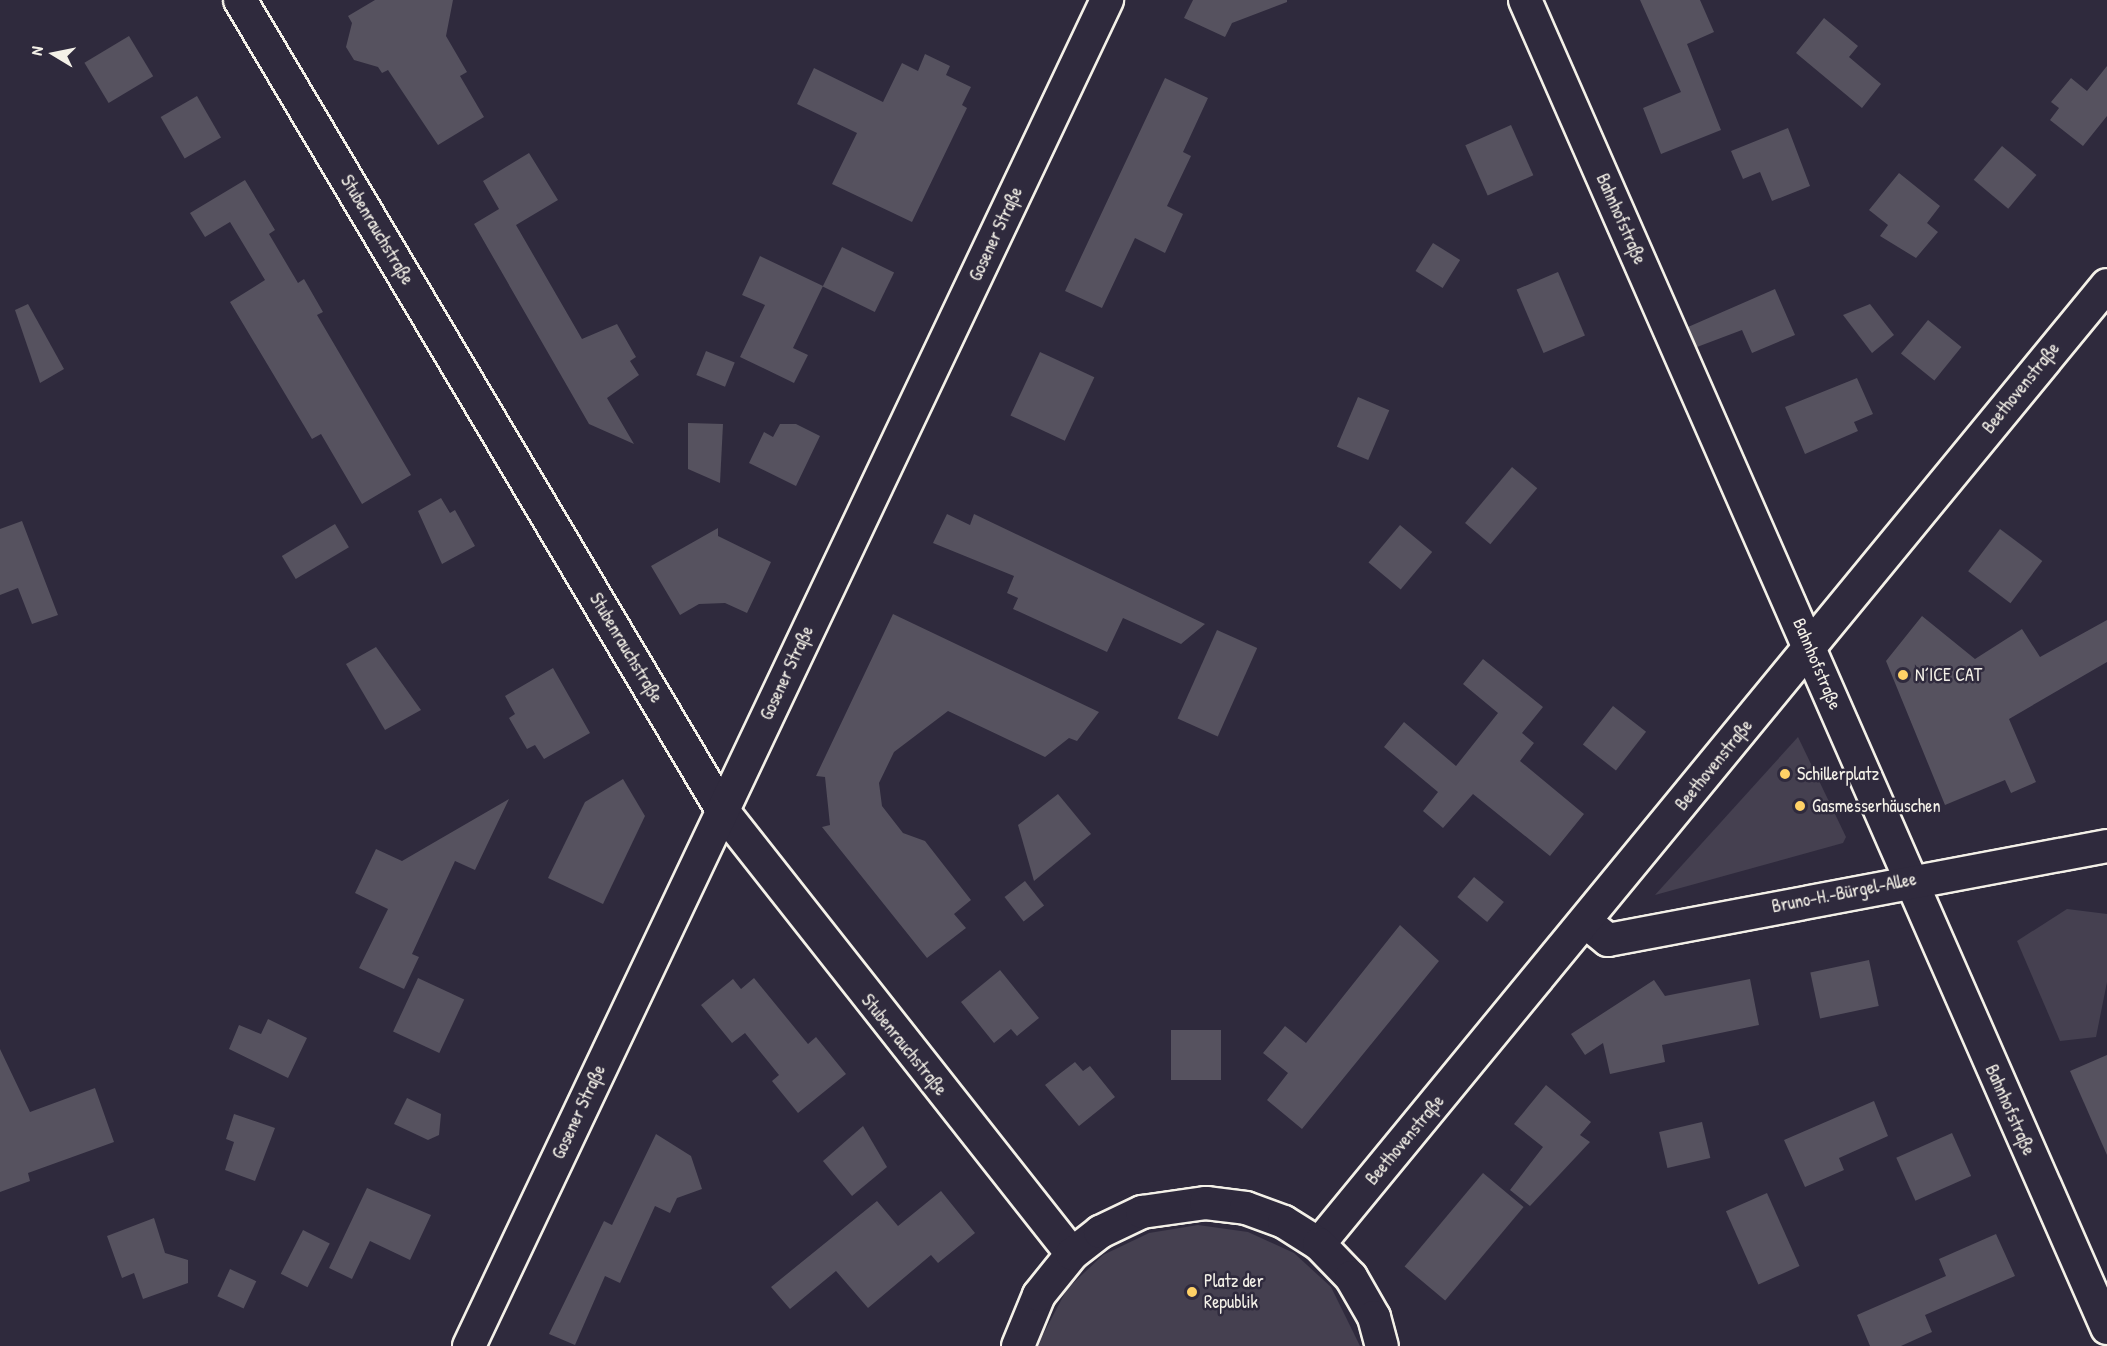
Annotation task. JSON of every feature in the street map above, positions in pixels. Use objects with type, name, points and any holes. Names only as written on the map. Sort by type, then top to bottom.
[{"type":"street","name":"Stubenrauchstraße","points":[[240,0],[722,810],[1072,1254]]},
{"type":"street","name":"Gosener Straße","points":[[469,1346],[1107,0]]},
{"type":"street","name":"Bahnhofstraße","points":[[1525,0],[1809,645],[1909,881],[2107,1328]]},
{"type":"street","name":"Beethovenstraße","points":[[1319,1244],[1587,923],[1809,645],[2107,285]]},
{"type":"street","name":"Bruno-H.-Bürgel-Allee","points":[[1587,923],[1608,940],[1909,881],[2107,846]]},
{"type":"street","points":[[1018,1346],[1039,1295],[1072,1254],[1100,1232],[1142,1212],[1206,1203],[1275,1219],[1319,1244],[1351,1277],[1374,1317],[1382,1346]]},
{"type":"shaded area","points":[[1798,737],[1846,837],[1843,843],[1655,895]]},
{"type":"shaded area","points":[[2067,909],[2107,914],[2107,982],[2096,1037],[2060,1041],[2017,941]]},
{"type":"shaded area","name":"Platz der Republik","points":[[1198,1225],[1248,1232],[1294,1253],[1331,1287],[1360,1346],[1037,1346],[1067,1289],[1103,1255],[1149,1233]]},
{"type":"building","points":[[375,0],[453,0],[446,36],[467,72],[460,76],[484,117],[438,145],[388,70],[382,73],[378,67],[354,60],[346,47],[352,23],[348,16]]},
{"type":"building","points":[[1193,0],[1287,0],[1287,2],[1232,23],[1225,37],[1184,18]]},
{"type":"building","points":[[1640,0],[1700,0],[1714,32],[1687,44],[1721,130],[1661,154],[1643,108],[1681,92]]},
{"type":"building","points":[[1824,18],[1858,46],[1849,57],[1881,84],[1862,108],[1796,53]]},
{"type":"building","points":[[129,36],[153,76],[109,103],[84,63]]},
{"type":"building","points":[[925,54],[950,66],[946,75],[971,87],[962,105],[967,108],[912,222],[832,184],[857,133],[797,104],[814,68],[883,102],[902,63],[918,71]]},
{"type":"building","points":[[2107,66],[2107,116],[2083,146],[2050,120],[2059,108],[2051,102],[2071,78],[2087,91]]},
{"type":"building","points":[[1165,78],[1208,98],[1183,152],[1191,156],[1167,206],[1183,214],[1165,253],[1135,238],[1102,308],[1065,291]]},
{"type":"building","points":[[197,96],[221,138],[185,159],[161,117]]},
{"type":"building","points":[[1511,125],[1533,175],[1488,196],[1465,145]]},
{"type":"building","points":[[1788,128],[1810,186],[1772,201],[1760,172],[1743,179],[1731,151]]},
{"type":"building","points":[[2002,146],[2036,175],[2008,209],[1974,180]]},
{"type":"building","points":[[529,153],[558,200],[516,225],[582,339],[617,324],[636,357],[630,361],[639,375],[607,398],[634,444],[589,424],[474,224],[499,209],[483,181]]},
{"type":"building","points":[[1899,173],[1940,206],[1927,223],[1938,232],[1916,258],[1880,236],[1888,225],[1869,210]]},
{"type":"building","points":[[245,180],[275,230],[269,234],[298,283],[304,279],[323,312],[317,315],[411,475],[362,504],[321,434],[312,439],[230,302],[265,280],[230,222],[205,237],[190,213]]},
{"type":"building","points":[[1433,243],[1460,260],[1443,288],[1416,271]]},
{"type":"building","points":[[842,247],[894,272],[875,312],[823,287]]},
{"type":"building","points":[[760,256],[823,286],[793,348],[808,355],[794,383],[740,357],[765,305],[742,295]]},
{"type":"building","points":[[1558,272],[1585,336],[1544,353],[1517,290]]},
{"type":"building","points":[[1775,289],[1795,335],[1752,353],[1742,330],[1697,347],[1688,327]]},
{"type":"building","points":[[28,304],[64,369],[40,383],[15,310]]},
{"type":"building","points":[[1870,304],[1894,335],[1872,353],[1843,315]]},
{"type":"building","points":[[1928,320],[1961,347],[1934,380],[1901,353]]},
{"type":"building","points":[[706,351],[735,363],[725,387],[696,375]]},
{"type":"building","points":[[1040,352],[1094,377],[1065,441],[1010,415]]},
{"type":"building","points":[[1857,378],[1873,414],[1854,422],[1858,431],[1805,454],[1785,407]]},
{"type":"building","points":[[1358,397],[1389,410],[1368,460],[1337,447]]},
{"type":"building","points":[[688,423],[723,424],[720,483],[688,469]]},
{"type":"building","points":[[780,424],[796,424],[820,436],[796,486],[749,463],[764,432],[773,437]]},
{"type":"building","points":[[1512,467],[1537,488],[1490,544],[1465,523]]},
{"type":"building","points":[[441,498],[450,513],[455,510],[475,546],[442,564],[418,511]]},
{"type":"building","points":[[947,514],[970,525],[974,514],[1205,624],[1181,644],[1123,618],[1107,652],[1013,609],[1018,598],[1007,593],[1014,576],[933,543]]},
{"type":"building","points":[[22,521],[58,615],[32,624],[18,588],[0,595],[0,529]]},
{"type":"building","points":[[335,524],[349,547],[296,579],[282,556]]},
{"type":"building","points":[[1400,525],[1432,552],[1401,590],[1369,563]]},
{"type":"building","points":[[718,528],[718,536],[771,562],[747,613],[725,603],[699,604],[680,615],[651,566]]},
{"type":"building","points":[[2000,529],[2042,561],[2010,603],[1968,571]]},
{"type":"building","points":[[893,614],[1099,712],[1077,741],[1069,738],[1045,757],[948,711],[894,752],[879,783],[882,806],[903,833],[925,841],[971,900],[954,914],[966,928],[927,958],[822,827],[830,825],[825,777],[816,776]]},
{"type":"building","points":[[1922,616],[1975,659],[2022,629],[2040,657],[2107,620],[2107,662],[2009,719],[2036,782],[2011,793],[2005,780],[1945,805],[1886,661]]},
{"type":"building","points":[[1217,630],[1257,648],[1218,737],[1178,719]]},
{"type":"building","points":[[376,647],[421,710],[385,730],[346,664]]},
{"type":"building","points":[[1483,659],[1543,707],[1522,733],[1534,743],[1520,761],[1584,814],[1550,856],[1473,794],[1443,828],[1423,811],[1438,792],[1384,747],[1404,722],[1456,766],[1498,713],[1463,684]]},
{"type":"building","points":[[553,668],[590,733],[544,759],[535,745],[527,749],[509,718],[515,714],[505,696]]},
{"type":"building","points":[[1613,706],[1646,732],[1616,770],[1583,745]]},
{"type":"building","points":[[623,779],[645,816],[603,904],[548,878],[585,802]]},
{"type":"building","points":[[1058,794],[1091,834],[1034,881],[1018,825]]},
{"type":"building","points":[[509,799],[475,870],[455,861],[412,954],[419,957],[404,989],[359,968],[388,909],[355,893],[376,849],[402,861]]},
{"type":"building","points":[[1474,877],[1504,902],[1487,922],[1457,897]]},
{"type":"building","points":[[1025,881],[1044,905],[1024,921],[1005,897]]},
{"type":"building","points":[[1400,925],[1439,961],[1302,1129],[1267,1100],[1288,1073],[1263,1053],[1285,1026],[1306,1043]]},
{"type":"building","points":[[1869,960],[1879,1006],[1820,1018],[1810,972]]},
{"type":"building","points":[[1000,970],[1039,1018],[1017,1036],[1011,1029],[994,1043],[961,1002]]},
{"type":"building","points":[[418,978],[464,1000],[439,1053],[393,1031]]},
{"type":"building","points":[[754,978],[808,1044],[816,1037],[846,1074],[798,1113],[772,1081],[779,1075],[745,1033],[732,1043],[701,1005],[733,979],[741,989]]},
{"type":"building","points":[[1750,979],[1759,1025],[1662,1045],[1665,1062],[1610,1074],[1603,1043],[1585,1055],[1571,1034],[1654,980],[1665,996]]},
{"type":"building","points":[[268,1019],[307,1038],[288,1078],[229,1049],[239,1025],[261,1034]]},
{"type":"building","points":[[1171,1030],[1221,1030],[1221,1080],[1171,1080]]},
{"type":"building","points":[[0,1049],[30,1112],[95,1088],[114,1142],[28,1173],[30,1181],[0,1192]]},
{"type":"building","points":[[2107,1055],[2107,1155],[2070,1071]]},
{"type":"building","points":[[1075,1062],[1083,1071],[1090,1066],[1115,1097],[1079,1126],[1045,1085]]},
{"type":"building","points":[[1546,1085],[1591,1122],[1580,1135],[1590,1142],[1530,1206],[1510,1190],[1543,1147],[1514,1124]]},
{"type":"building","points":[[407,1098],[441,1114],[439,1135],[428,1140],[394,1124]]},
{"type":"building","points":[[1874,1101],[1888,1136],[1839,1158],[1844,1170],[1805,1187],[1784,1140]]},
{"type":"building","points":[[234,1114],[275,1128],[255,1181],[225,1170],[234,1142],[226,1139]]},
{"type":"building","points":[[1702,1122],[1710,1158],[1667,1168],[1659,1132]]},
{"type":"building","points":[[863,1126],[887,1167],[852,1196],[823,1161]]},
{"type":"building","points":[[1952,1133],[1971,1176],[1915,1201],[1896,1158]]},
{"type":"building","points":[[656,1134],[691,1156],[702,1189],[677,1198],[670,1213],[655,1206],[620,1283],[605,1276],[575,1345],[549,1334],[604,1221],[612,1225]]},
{"type":"building","points":[[1483,1173],[1524,1207],[1445,1301],[1405,1266]]},
{"type":"building","points":[[367,1188],[431,1215],[410,1260],[370,1241],[352,1279],[329,1268]]},
{"type":"building","points":[[941,1191],[975,1233],[938,1263],[931,1255],[868,1308],[836,1271],[790,1309],[771,1287],[877,1201],[898,1226]]},
{"type":"building","points":[[1767,1193],[1800,1266],[1758,1284],[1726,1211]]},
{"type":"building","points":[[154,1218],[165,1253],[188,1260],[188,1283],[143,1299],[134,1273],[122,1278],[107,1236]]},
{"type":"building","points":[[303,1230],[330,1244],[307,1287],[281,1274]]},
{"type":"building","points":[[1996,1234],[2015,1276],[1925,1315],[1932,1332],[1901,1346],[1870,1346],[1857,1315],[1946,1276],[1939,1259]]},
{"type":"building","points":[[230,1269],[256,1281],[244,1308],[217,1296]]},
{"type":"place","name":"N´ICE CAT","points":[[1903,675]]},
{"type":"place","name":"Schillerplatz","points":[[1785,774]]},
{"type":"place","name":"Gasmesserhäuschen","points":[[1800,806]]},
{"type":"place","name":"Platz der Republik","points":[[1192,1292]]}]
